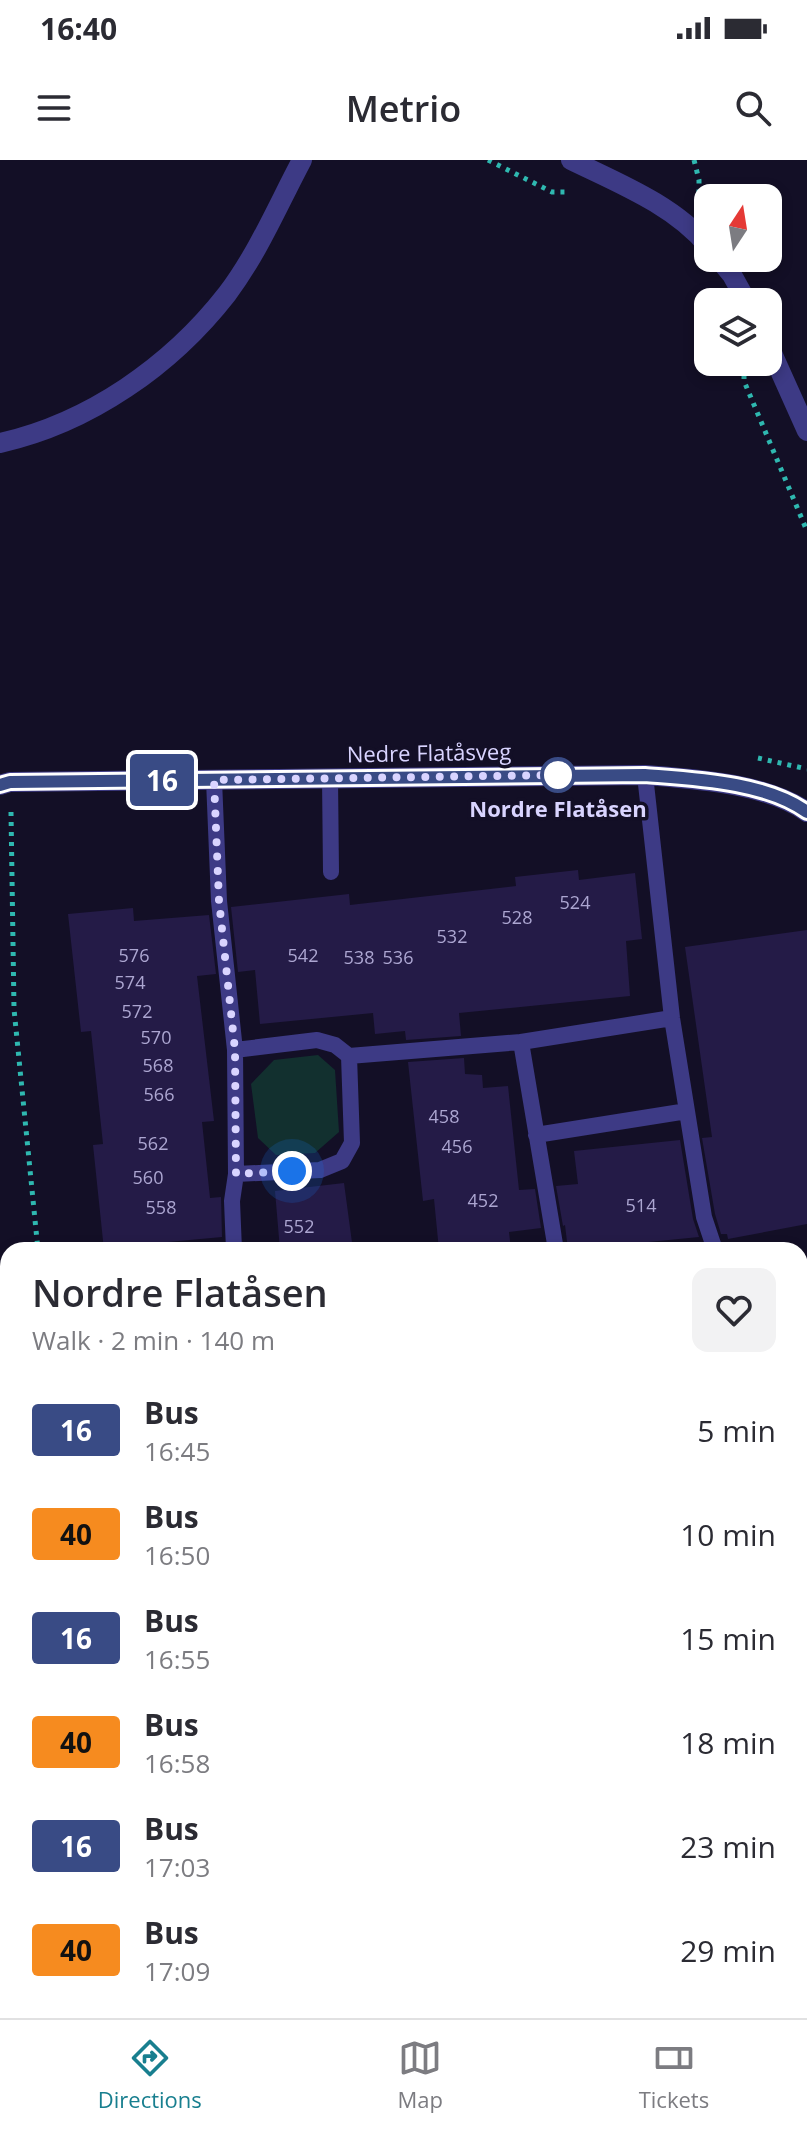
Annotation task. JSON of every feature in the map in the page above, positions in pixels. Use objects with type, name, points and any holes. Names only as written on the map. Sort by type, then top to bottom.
[{"type":"street","points":[[0,443],[89,411],[139,379],[188,339],[228,293],[264,237],[302,160]]},
{"type":"street","points":[[571,160],[672,214],[694,232]]},
{"type":"street","points":[[782,375],[807,431]]},
{"type":"street","name":"Nedre Flatåsveg","points":[[5,783],[645,775],[706,780],[761,791],[807,812]]},
{"type":"lane","points":[[645,775],[672,1018],[704,1217],[712,1242]]},
{"type":"lane","points":[[330,778],[331,872]]},
{"type":"lane","points":[[214,780],[219,901],[235,1050],[234,1242]]},
{"type":"lane","points":[[235,1050],[317,1040],[335,1045],[349,1056],[521,1042],[672,1018]]},
{"type":"lane","points":[[521,1042],[555,1242]]},
{"type":"lane","points":[[236,1174],[320,1170],[342,1161],[352,1143],[349,1056]]},
{"type":"lane","points":[[536,1135],[687,1111]]},
{"type":"path","points":[[488,160],[552,192],[580,191]]},
{"type":"path","points":[[744,376],[807,531]]},
{"type":"path","points":[[5,783],[14,1009],[37,1242]]},
{"type":"green space","points":[[318,1055],[335,1070],[339,1132],[315,1153],[276,1155],[258,1138],[251,1084],[274,1060]]},
{"type":"building","points":[[578,870],[579,880],[635,873],[642,939],[626,941],[630,996],[459,1013],[461,1036],[406,1040],[405,1031],[375,1034],[373,1013],[260,1024],[255,970],[238,972],[231,907],[349,894],[350,905],[516,886],[515,877]]},
{"type":"building","points":[[133,908],[134,921],[209,915],[216,974],[197,976],[214,1121],[202,1122],[210,1198],[221,1197],[222,1237],[168,1242],[103,1242],[93,1145],[103,1144],[91,1031],[81,1032],[68,914]]},
{"type":"building","points":[[807,930],[807,1224],[728,1239],[727,1234],[721,1234],[715,1214],[702,1138],[712,1137],[685,947]]},
{"type":"building","points":[[464,1058],[465,1074],[482,1075],[483,1088],[508,1086],[519,1190],[535,1189],[541,1228],[509,1232],[510,1242],[438,1242],[434,1199],[423,1201],[408,1062]]},
{"type":"building","points":[[680,1140],[693,1219],[699,1237],[649,1242],[567,1242],[556,1186],[578,1184],[574,1151]]},
{"type":"building","points":[[344,1183],[352,1242],[279,1242],[275,1191]]},
{"type":"bus line","name":"16","points":[[0,785],[10,782],[645,775],[706,780],[761,791],[807,812]]},
{"type":"place","name":"Nordre Flatåsen","points":[[558,775]]},
{"type":"route","points":[[292,1171],[236,1174],[235,1050],[219,901],[214,780],[558,775]]}]
